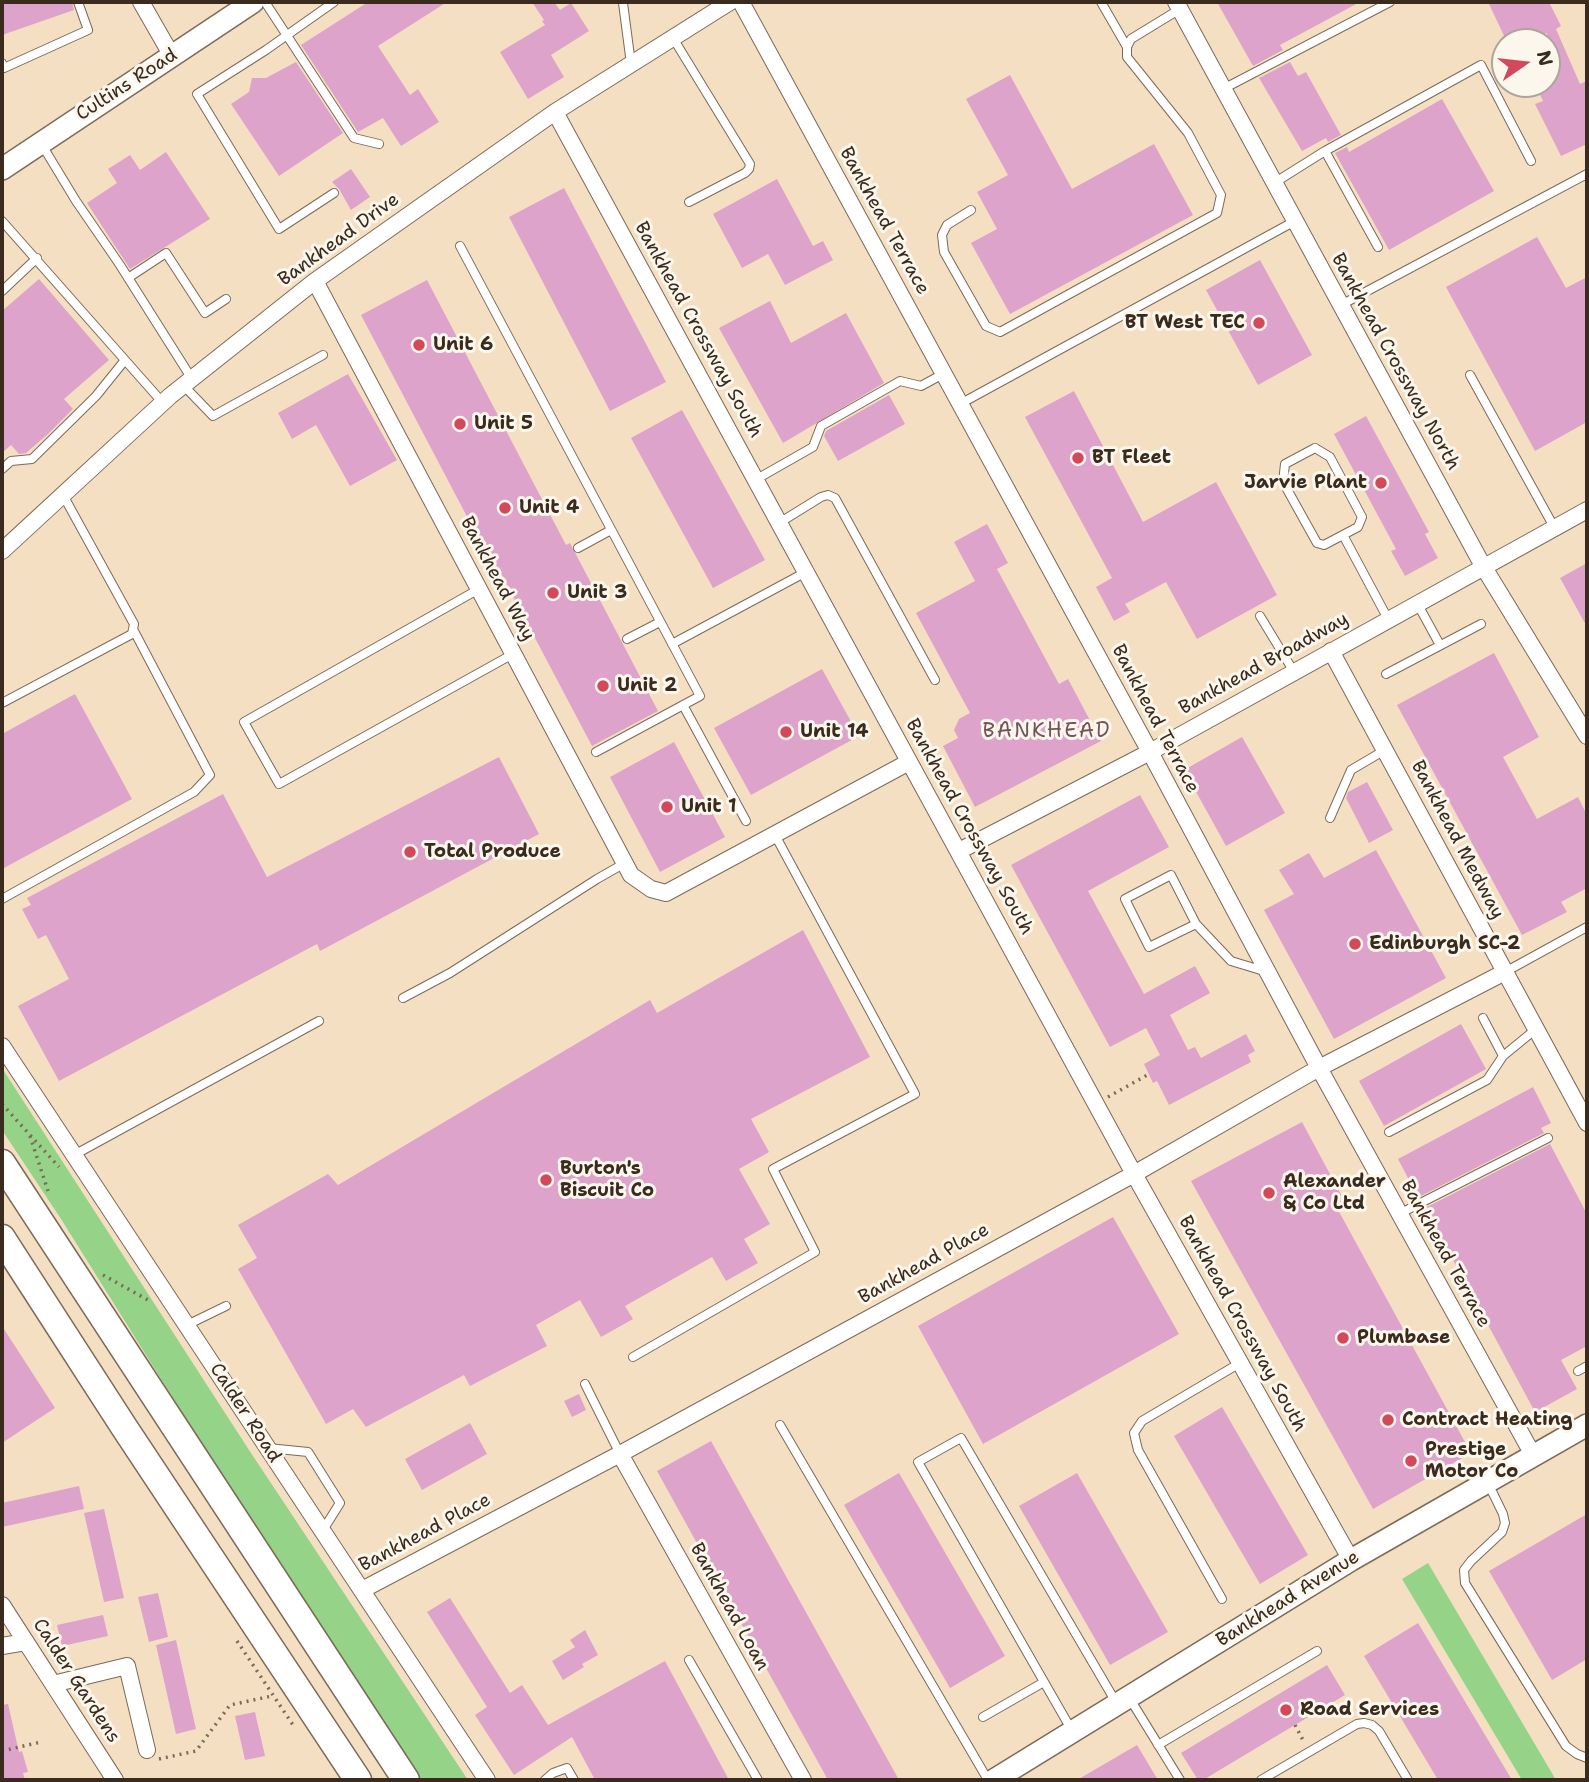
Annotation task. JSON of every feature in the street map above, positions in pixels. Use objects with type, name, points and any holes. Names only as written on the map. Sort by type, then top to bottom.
[{"type":"main road","points":[[2,1163],[406,1780]]},
{"type":"main road","points":[[2,1238],[358,1780]]},
{"type":"street","points":[[141,2],[172,56]]},
{"type":"street","name":"Cultins Road","points":[[2,169],[253,2]]},
{"type":"street","name":"Bankhead Drive","points":[[2,551],[163,403],[316,281],[555,112],[730,2]]},
{"type":"street","name":"Bankhead Terrace","points":[[741,2],[1319,1068],[1533,1455]]},
{"type":"street","name":"Bankhead Crossway North","points":[[1178,5],[1483,566],[1587,736]]},
{"type":"street","name":"Bankhead Crossway South","points":[[555,112],[1134,1174],[1351,1560]]},
{"type":"street","name":"Bankhead Way","points":[[316,281],[631,875],[651,889],[666,892],[775,835]]},
{"type":"street","name":"Bankhead Broadway","points":[[959,851],[1150,752],[1587,510]]},
{"type":"street","name":"Bankhead Medway","points":[[1331,651],[1587,1123]]},
{"type":"street","points":[[775,835],[909,762]]},
{"type":"street","name":"Bankhead Place","points":[[362,1590],[620,1454],[1134,1174],[1319,1068],[1505,972]]},
{"type":"street","name":"Calder Road","points":[[2,1045],[487,1780]]},
{"type":"street","name":"Bankhead Avenue","points":[[994,1780],[1351,1560],[1587,1425]]},
{"type":"street","name":"Bankhead Loan","points":[[620,1454],[803,1780]]},
{"type":"street","name":"Calder Gardens","points":[[2,1605],[115,1780]]},
{"type":"street","points":[[2,1646],[26,1642]]},
{"type":"street","points":[[52,1684],[127,1666],[147,1756]]},
{"type":"lane","points":[[2,63],[4,68],[89,30],[78,2]]},
{"type":"lane","points":[[265,2],[354,138],[379,144]]},
{"type":"lane","points":[[334,2],[197,94],[279,229],[334,193]]},
{"type":"lane","points":[[1101,2],[1127,47]]},
{"type":"lane","points":[[1223,89],[1390,2]]},
{"type":"lane","points":[[623,3],[631,64]]},
{"type":"lane","points":[[971,210],[947,225],[942,235],[944,252],[986,326],[1000,332],[1217,213],[1221,195],[1188,133],[1127,57],[1127,47],[1131,39],[1178,5]]},
{"type":"lane","points":[[673,38],[750,164],[745,173],[689,202]]},
{"type":"lane","points":[[1274,183],[1481,65],[1531,161]]},
{"type":"lane","points":[[41,143],[101,241],[128,278],[188,382],[213,416],[323,355]]},
{"type":"lane","points":[[1325,152],[1378,247]]},
{"type":"lane","points":[[1340,305],[1587,174]]},
{"type":"lane","points":[[2,221],[163,403]]},
{"type":"lane","points":[[960,404],[1295,221]]},
{"type":"lane","points":[[460,246],[700,696],[596,752]]},
{"type":"lane","points":[[128,278],[166,253],[205,313],[226,299]]},
{"type":"lane","points":[[2,291],[37,258]]},
{"type":"lane","points":[[2,469],[10,461],[32,459],[96,396],[125,360]]},
{"type":"lane","points":[[755,480],[813,447],[821,426],[900,381],[920,386],[943,374]]},
{"type":"lane","points":[[1470,375],[1555,527]]},
{"type":"lane","points":[[1315,448],[1330,457],[1362,517],[1358,527],[1343,535],[1324,545],[1317,543],[1283,482],[1285,464],[1315,448]]},
{"type":"lane","points":[[2,703],[132,634],[134,624],[63,493]]},
{"type":"lane","points":[[779,523],[821,497],[828,495],[835,498],[935,681]]},
{"type":"lane","points":[[578,548],[611,530]]},
{"type":"lane","points":[[1343,535],[1388,620]]},
{"type":"lane","points":[[672,644],[806,572]]},
{"type":"lane","points":[[479,589],[244,722],[279,784],[513,654]]},
{"type":"lane","points":[[1417,603],[1440,645]]},
{"type":"lane","points":[[1261,617],[1294,672]]},
{"type":"lane","points":[[627,639],[660,622]]},
{"type":"lane","points":[[1386,674],[1480,625]]},
{"type":"lane","points":[[2,899],[194,792],[210,775],[133,629]]},
{"type":"lane","points":[[684,705],[746,821]]},
{"type":"lane","points":[[1330,818],[1351,769],[1385,750]]},
{"type":"lane","points":[[633,1357],[815,1252],[773,1169],[915,1094],[775,835]]},
{"type":"lane","points":[[403,998],[450,973],[625,863]]},
{"type":"lane","points":[[1196,924],[1149,947],[1125,899],[1171,875],[1196,924],[1231,961],[1267,971]]},
{"type":"lane","points":[[1505,972],[1587,927]]},
{"type":"lane","points":[[1483,1018],[1503,1056]]},
{"type":"lane","points":[[74,1155],[319,1021]]},
{"type":"lane","points":[[1389,1132],[1487,1080],[1503,1056],[1536,1029]]},
{"type":"lane","points":[[1399,1214],[1548,1138]]},
{"type":"lane","points":[[184,1321],[226,1306]]},
{"type":"lane","points":[[1222,1599],[1138,1450],[1134,1433],[1142,1420],[1240,1363]]},
{"type":"lane","points":[[1578,1371],[1587,1366]]},
{"type":"lane","points":[[585,1384],[620,1454]]},
{"type":"lane","points":[[780,1425],[988,1780]]},
{"type":"lane","points":[[1072,1731],[918,1462],[961,1438],[1123,1700],[1158,1745],[1180,1780]]},
{"type":"lane","points":[[268,1448],[308,1452],[340,1503],[322,1530]]},
{"type":"lane","points":[[1487,1482],[1505,1523],[1502,1532],[1464,1570],[1465,1583],[1566,1746],[1587,1758]]},
{"type":"lane","points":[[1158,1745],[1317,1651]]},
{"type":"lane","points":[[689,1661],[758,1780]]},
{"type":"lane","points":[[983,1717],[1044,1682]]},
{"type":"lane","points":[[1261,1780],[1357,1724],[1364,1723],[1372,1725],[1378,1731],[1408,1780]]},
{"type":"lane","points":[[545,1780],[552,1773],[566,1768],[574,1780]]},
{"type":"path","points":[[1096,1104],[1149,1074]]},
{"type":"path","points":[[2,1104],[63,1171]]},
{"type":"path","points":[[29,1133],[55,1212],[39,1220]]},
{"type":"path","points":[[75,1276],[93,1264],[103,1276],[184,1321]]},
{"type":"path","points":[[147,1756],[196,1751],[230,1705],[272,1696]]},
{"type":"path","points":[[2,1751],[41,1742]]},
{"type":"green space","points":[[2,1068],[249,1450],[468,1780],[419,1780],[291,1587],[61,1219],[2,1130]]},
{"type":"green space","points":[[1428,1563],[1556,1780],[1522,1780],[1402,1579]]},
{"type":"building","points":[[2,2],[72,2],[74,10],[2,35]]},
{"type":"building","points":[[368,2],[447,2],[378,46],[410,95],[418,89],[439,122],[401,146],[383,118],[358,132],[301,45]]},
{"type":"building","points":[[532,2],[554,2],[560,10],[571,3],[589,31],[551,55],[564,77],[528,99],[500,52],[545,25]]},
{"type":"building","points":[[1217,2],[1360,2],[1280,45],[1283,50],[1253,66]]},
{"type":"building","points":[[1488,2],[1549,2],[1561,26],[1558,28],[1500,28]]},
{"type":"building","points":[[1561,40],[1580,84],[1587,81],[1587,144],[1561,156],[1535,104],[1543,101],[1542,98],[1561,98]]},
{"type":"building","points":[[296,62],[343,133],[279,176],[231,104],[249,92],[252,78],[266,78]]},
{"type":"building","points":[[1290,62],[1298,76],[1306,72],[1341,135],[1328,142],[1326,138],[1302,151],[1259,78]]},
{"type":"building","points":[[1010,75],[1072,189],[1154,144],[1193,215],[1010,314],[971,243],[997,229],[977,192],[1008,175],[966,99]]},
{"type":"building","points":[[1442,99],[1494,191],[1389,250],[1335,153],[1347,147],[1349,152]]},
{"type":"building","points":[[166,152],[210,219],[130,269],[87,203],[117,183],[108,169],[130,155],[140,170]]},
{"type":"building","points":[[351,169],[370,197],[351,210],[332,182]]},
{"type":"building","points":[[777,179],[813,246],[823,241],[833,260],[785,285],[768,254],[742,268],[713,214]]},
{"type":"building","points":[[564,188],[666,382],[610,411],[509,217]]},
{"type":"building","points":[[1537,237],[1566,288],[1587,277],[1587,422],[1535,451],[1446,287]]},
{"type":"building","name":"BT West TEC","points":[[1260,260],[1312,355],[1258,385],[1206,290]]},
{"type":"building","points":[[39,279],[109,360],[64,399],[73,409],[48,434],[26,453],[19,454],[11,445],[2,453],[2,311]]},
{"type":"building","points":[[427,280],[566,545],[570,543],[658,711],[592,746],[497,566],[494,568],[361,315]]},
{"type":"building","points":[[770,301],[791,343],[846,313],[884,383],[783,443],[719,328]]},
{"type":"building","points":[[348,374],[397,460],[350,486],[316,425],[292,439],[278,413]]},
{"type":"building","points":[[1074,391],[1143,522],[1216,482],[1277,595],[1197,639],[1166,582],[1125,604],[1130,612],[1114,621],[1096,587],[1112,578],[1025,417]]},
{"type":"building","points":[[889,395],[905,424],[838,461],[824,436],[826,431]]},
{"type":"building","points":[[682,410],[765,560],[713,588],[631,438]]},
{"type":"building","name":"Jarvie Plant","points":[[1366,416],[1429,532],[1425,534],[1438,558],[1405,576],[1391,551],[1396,549],[1334,434]]},
{"type":"building","points":[[987,524],[1008,563],[997,569],[1059,684],[1068,679],[1101,741],[975,807],[943,746],[958,738],[954,730],[959,719],[970,713],[916,613],[975,581],[954,542]]},
{"type":"building","points":[[1587,563],[1587,627],[1560,578]]},
{"type":"building","points":[[1494,653],[1539,737],[1503,757],[1537,819],[1578,797],[1587,815],[1587,888],[1561,902],[1567,912],[1522,935],[1397,705]]},
{"type":"building","name":"Unit 14","points":[[822,669],[859,736],[751,795],[714,728]]},
{"type":"building","points":[[75,694],[132,799],[2,869],[2,734]]},
{"type":"building","points":[[1242,737],[1285,813],[1226,846],[1184,770]]},
{"type":"building","name":"Unit 1","points":[[674,742],[725,837],[660,872],[610,777]]},
{"type":"building","points":[[499,757],[539,834],[320,951],[317,944],[59,1081],[18,1006],[69,979],[46,935],[38,939],[22,909],[31,905],[27,898],[223,794],[267,877]]},
{"type":"building","points":[[1367,782],[1393,830],[1369,843],[1346,798],[1348,792]]},
{"type":"building","points":[[1140,795],[1169,847],[1088,891],[1144,994],[1195,966],[1210,993],[1170,1015],[1188,1050],[1195,1047],[1201,1058],[1246,1034],[1255,1051],[1248,1055],[1251,1062],[1169,1105],[1157,1081],[1153,1083],[1144,1064],[1160,1055],[1146,1028],[1110,1047],[1011,865]]},
{"type":"building","name":"Edinburgh SC-2","points":[[1376,850],[1446,978],[1334,1039],[1264,910],[1294,894],[1279,870],[1309,853],[1324,878]]},
{"type":"building","name":"Burton's Biscuit Co","points":[[803,930],[870,1057],[751,1119],[769,1152],[739,1169],[770,1224],[744,1239],[758,1263],[726,1281],[712,1257],[625,1306],[633,1319],[601,1337],[580,1300],[536,1325],[547,1346],[470,1386],[464,1375],[366,1427],[353,1409],[326,1424],[238,1269],[257,1258],[238,1225],[328,1174],[338,1185],[650,1000],[657,1013]]},
{"type":"building","points":[[1461,1024],[1486,1069],[1384,1126],[1359,1081]]},
{"type":"building","points":[[1533,1087],[1551,1123],[1541,1128],[1544,1133],[1419,1197],[1417,1195],[1398,1159]]},
{"type":"building","points":[[1302,1122],[1346,1204],[1337,1208],[1471,1453],[1373,1509],[1191,1181]]},
{"type":"building","points":[[1550,1144],[1587,1214],[1587,1346],[1561,1360],[1577,1389],[1535,1412],[1425,1208]]},
{"type":"building","points":[[1113,1217],[1179,1334],[983,1444],[918,1326]]},
{"type":"building","points":[[2,1326],[55,1408],[2,1443]]},
{"type":"building","points":[[579,1394],[586,1410],[572,1417],[564,1401]]},
{"type":"building","points":[[1222,1407],[1308,1555],[1260,1584],[1174,1436]]},
{"type":"building","points":[[470,1423],[487,1454],[422,1490],[405,1459]]},
{"type":"building","points":[[711,1441],[899,1780],[828,1780],[657,1471]]},
{"type":"building","points":[[899,1473],[1005,1656],[950,1688],[844,1505]]},
{"type":"building","points":[[1077,1473],[1168,1632],[1110,1665],[1019,1506]]},
{"type":"building","points":[[79,1486],[84,1509],[2,1527],[2,1503]]},
{"type":"building","points":[[104,1509],[124,1598],[104,1602],[84,1513]]},
{"type":"building","points":[[1587,1514],[1587,1659],[1552,1680],[1489,1571]]},
{"type":"building","points":[[158,1593],[168,1637],[149,1642],[138,1597]]},
{"type":"building","points":[[450,1598],[510,1693],[522,1685],[548,1725],[665,1661],[729,1780],[595,1780],[572,1737],[514,1775],[475,1715],[487,1707],[427,1612]]},
{"type":"building","points":[[103,1615],[108,1636],[62,1646],[57,1625]]},
{"type":"building","points":[[1418,1623],[1512,1780],[1438,1780],[1364,1656]]},
{"type":"building","points":[[585,1630],[598,1655],[563,1680],[552,1661],[575,1647],[570,1640]]},
{"type":"building","points":[[176,1640],[196,1729],[176,1734],[156,1645]]},
{"type":"building","name":"Road Services","points":[[1327,1665],[1345,1695],[1203,1780],[1198,1780],[1181,1753]]},
{"type":"building","points":[[8,1704],[19,1752],[22,1751],[28,1772],[23,1773],[25,1780],[2,1780],[2,1705]]},
{"type":"building","points":[[255,1712],[265,1756],[245,1760],[235,1716]]},
{"type":"building","points":[[1137,1745],[1158,1780],[1077,1780]]},
{"type":"place","name":"BT West TEC","points":[[1259,323]]},
{"type":"place","name":"Unit 6","points":[[419,345]]},
{"type":"place","name":"Unit 5","points":[[460,424]]},
{"type":"place","name":"BT Fleet","points":[[1078,458]]},
{"type":"place","name":"Jarvie Plant","points":[[1381,483]]},
{"type":"place","name":"Unit 4","points":[[505,508]]},
{"type":"place","name":"Unit 3","points":[[553,593]]},
{"type":"place","name":"Unit 2","points":[[603,686]]},
{"type":"place","name":"Unit 14","points":[[786,732]]},
{"type":"place","name":"Unit 1","points":[[667,807]]},
{"type":"place","name":"Total Produce","points":[[410,852]]},
{"type":"place","name":"Edinburgh SC-2","points":[[1355,944]]},
{"type":"place","name":"Burton's Biscuit Co","points":[[546,1180]]},
{"type":"place","name":"Alexander & Co Ltd","points":[[1269,1193]]},
{"type":"place","name":"Plumbase","points":[[1343,1338]]},
{"type":"place","name":"Contract Heating","points":[[1388,1420]]},
{"type":"place","name":"Prestige Motor Co","points":[[1411,1461]]},
{"type":"place","name":"Road Services","points":[[1286,1710]]},
{"type":"district","name":"BANKHEAD","points":[[1047,732]]}]
